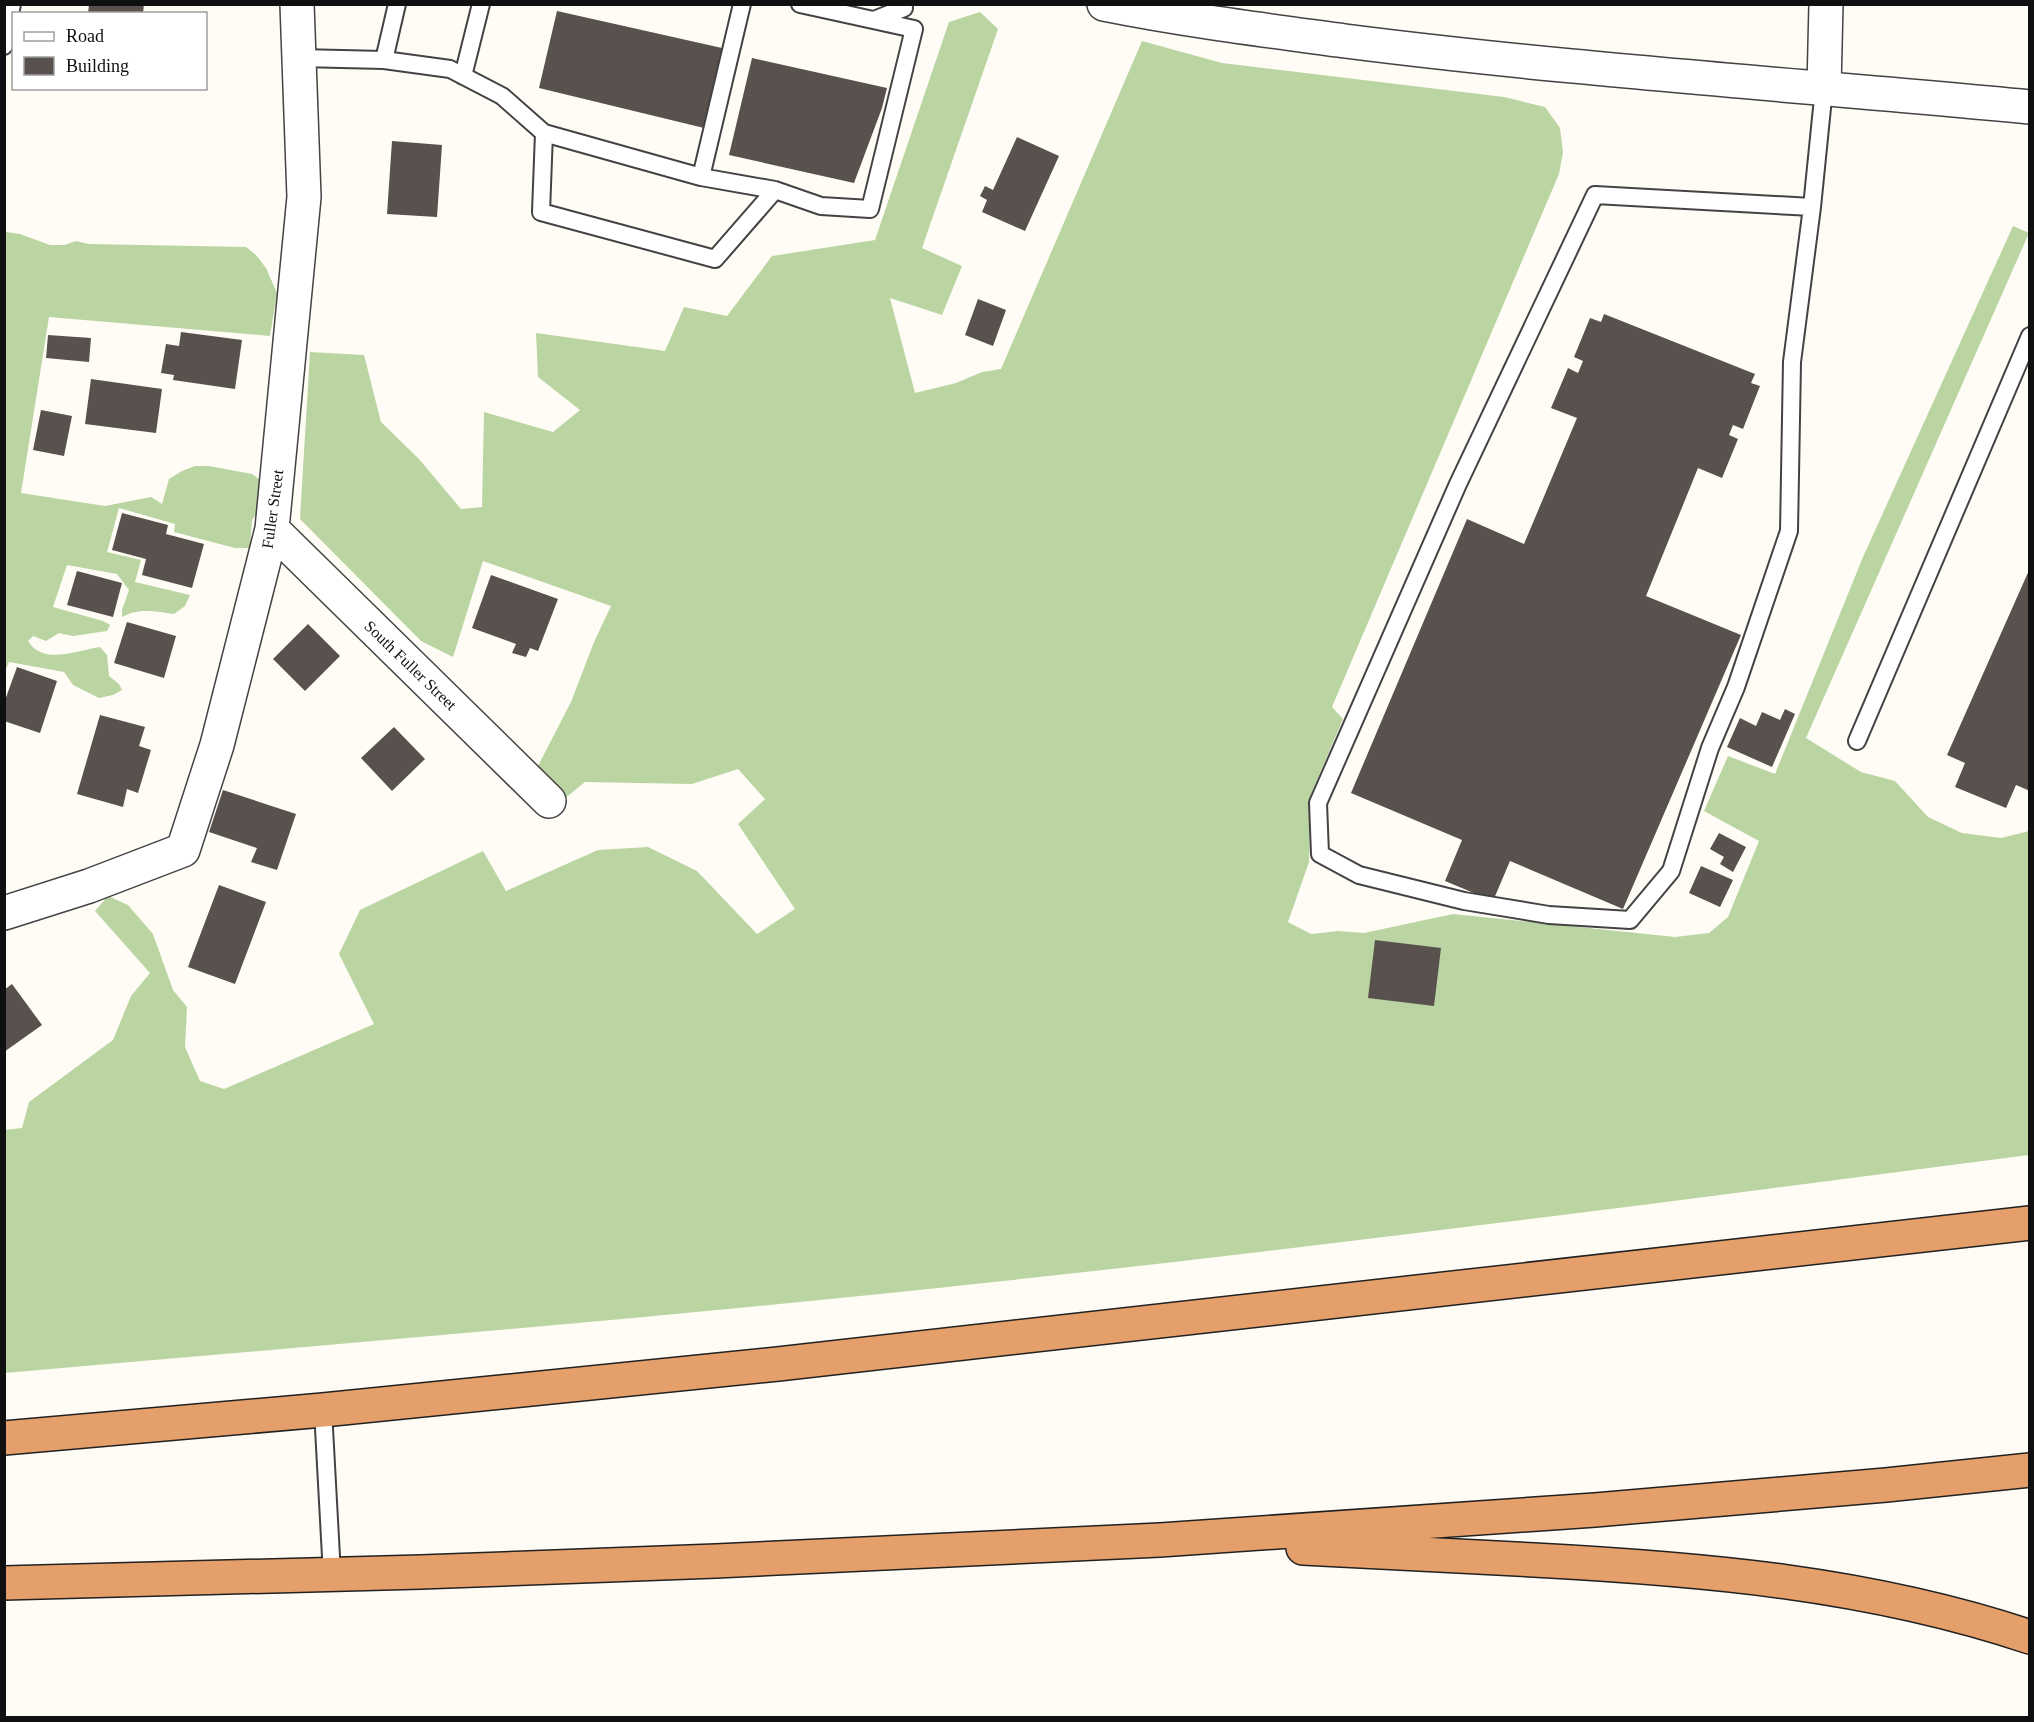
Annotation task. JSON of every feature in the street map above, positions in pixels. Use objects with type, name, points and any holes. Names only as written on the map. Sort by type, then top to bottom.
[{"type":"highway","points":[[4,1438],[323,1410],[790,1363],[2030,1223]]},
{"type":"highway","points":[[4,1583],[332,1575],[740,1560],[1160,1540],[1595,1510],[1887,1485],[2030,1470]]},
{"type":"highway","points":[[1160,1540],[1589,1563],[1726,1574],[1805,1584],[1892,1599],[1979,1621],[2030,1637]]},
{"type":"street","name":"Fuller Street","points":[[4,913],[89,886],[183,850],[218,745],[272,529],[304,197],[297,4]]},
{"type":"street","points":[[1104,4],[1220,24],[1462,55],[2030,107]]},
{"type":"street","points":[[1824,88],[1826,4]]},
{"type":"street","name":"South Fuller Street","points":[[272,529],[549,801]]},
{"type":"lane","points":[[4,46],[12,4]]},
{"type":"lane","points":[[384,60],[397,4]]},
{"type":"lane","points":[[463,76],[481,4]]},
{"type":"lane","points":[[701,177],[742,4]]},
{"type":"lane","points":[[299,58],[384,60],[450,69],[502,96],[544,133],[701,177],[775,190],[821,206],[870,209],[914,29],[800,4]]},
{"type":"lane","points":[[873,20],[908,6]]},
{"type":"lane","points":[[1812,207],[1595,195],[1458,484],[1318,803],[1320,854],[1359,875],[1464,901],[1549,915],[1630,921],[1671,871],[1710,748],[1736,687],[1790,531],[1792,362],[1812,207],[1824,88]]},
{"type":"lane","points":[[544,133],[541,212],[715,259],[775,190]]},
{"type":"lane","points":[[1857,741],[2030,336]]},
{"type":"lane","points":[[323,1410],[332,1575]]},
{"type":"green space","points":[[980,12],[998,29],[922,248],[962,266],[942,315],[890,298],[915,393],[956,383],[982,372],[1001,369],[1142,41],[1222,63],[1504,97],[1545,107],[1560,128],[1563,152],[1559,174],[1332,707],[1343,719],[1311,794],[1309,862],[1288,922],[1311,934],[1338,931],[1364,933],[1453,914],[1675,937],[1709,933],[1728,917],[1759,841],[1704,811],[1728,756],[1775,774],[1863,557],[2013,226],[2029,233],[1806,738],[1861,772],[1895,781],[1928,817],[1962,833],[2001,838],[2029,831],[2029,1155],[1388,1236],[1003,1281],[629,1318],[5,1373],[4,1130],[22,1128],[29,1102],[113,1040],[131,996],[150,973],[95,911],[108,896],[128,905],[153,934],[173,990],[187,1007],[185,1047],[200,1081],[224,1089],[374,1024],[339,954],[360,910],[483,851],[506,891],[598,850],[648,847],[697,871],[757,934],[795,909],[738,824],[765,799],[738,769],[692,784],[585,782],[543,816],[524,793],[571,702],[594,642],[611,606],[483,561],[453,657],[421,641],[300,519],[310,352],[364,355],[381,422],[419,459],[461,509],[482,507],[484,412],[553,432],[580,410],[538,377],[536,333],[665,351],[684,307],[727,316],[772,256],[875,240],[949,22]]},
{"type":"green space","points":[[4,229],[6,232],[20,234],[50,245],[64,245],[76,241],[89,244],[246,247],[266,268],[277,293],[270,336],[49,317],[21,493],[105,506],[151,497],[162,504],[169,479],[195,466],[209,466],[252,474],[262,481],[260,508],[252,520],[250,548],[235,548],[174,532],[175,524],[119,508],[107,552],[141,560],[135,582],[190,595],[185,606],[174,614],[141,611],[122,617],[129,590],[117,574],[67,565],[53,607],[103,621],[110,625],[107,631],[73,636],[59,633],[46,641],[33,636],[28,641],[34,649],[52,655],[100,647],[107,655],[109,676],[119,684],[122,690],[113,695],[99,698],[73,685],[64,672],[9,662],[5,671]]},
{"type":"building","points":[[89,4],[144,4],[143,12],[88,12]]},
{"type":"building","points":[[557,11],[722,48],[704,128],[539,88]]},
{"type":"building","points":[[752,58],[887,88],[882,108],[854,183],[729,155]]},
{"type":"building","points":[[1017,137],[1059,156],[1025,231],[982,212],[987,200],[980,196],[985,186],[993,190]]},
{"type":"building","points":[[392,141],[442,145],[437,217],[387,214]]},
{"type":"building","points":[[978,299],[1006,310],[993,346],[965,335]]},
{"type":"building","points":[[1604,314],[1755,374],[1751,383],[1760,386],[1743,429],[1733,425],[1729,435],[1738,439],[1722,478],[1698,468],[1646,596],[1741,635],[1623,909],[1510,861],[1493,901],[1445,881],[1462,840],[1351,793],[1467,519],[1524,544],[1577,418],[1551,408],[1568,368],[1578,373],[1583,361],[1574,357],[1590,318],[1601,322]]},
{"type":"building","points":[[181,332],[242,340],[235,389],[173,380],[174,375],[161,373],[166,344],[179,346]]},
{"type":"building","points":[[48,335],[91,338],[89,362],[46,358]]},
{"type":"building","points":[[91,379],[162,389],[156,433],[85,424]]},
{"type":"building","points":[[41,410],[72,416],[64,456],[33,450]]},
{"type":"building","points":[[122,513],[168,525],[166,534],[204,544],[192,588],[142,575],[146,559],[112,550]]},
{"type":"building","points":[[2030,568],[2030,791],[2016,785],[2006,808],[1955,787],[1965,763],[1947,755]]},
{"type":"building","points":[[77,571],[122,583],[113,617],[67,605]]},
{"type":"building","points":[[491,575],[558,599],[538,651],[530,648],[526,657],[512,653],[516,644],[472,628]]},
{"type":"building","points":[[127,622],[176,636],[164,678],[114,663]]},
{"type":"building","points":[[308,624],[340,656],[305,691],[273,659]]},
{"type":"building","points":[[17,667],[57,681],[40,733],[4,721],[4,703]]},
{"type":"building","points":[[1785,709],[1795,714],[1772,767],[1727,747],[1740,718],[1756,726],[1762,712],[1780,720]]},
{"type":"building","points":[[100,715],[145,727],[139,746],[151,750],[138,793],[127,789],[123,807],[77,794]]},
{"type":"building","points":[[394,727],[425,759],[392,791],[361,758]]},
{"type":"building","points":[[223,790],[296,814],[277,870],[251,862],[257,848],[209,832]]},
{"type":"building","points":[[1719,833],[1746,847],[1733,872],[1720,864],[1724,857],[1710,849]]},
{"type":"building","points":[[1701,866],[1733,880],[1720,907],[1689,893]]},
{"type":"building","points":[[219,885],[266,902],[235,984],[188,967]]},
{"type":"building","points":[[1375,940],[1441,948],[1434,1006],[1368,998]]},
{"type":"building","points":[[12,984],[42,1025],[4,1052],[4,990]]}]
